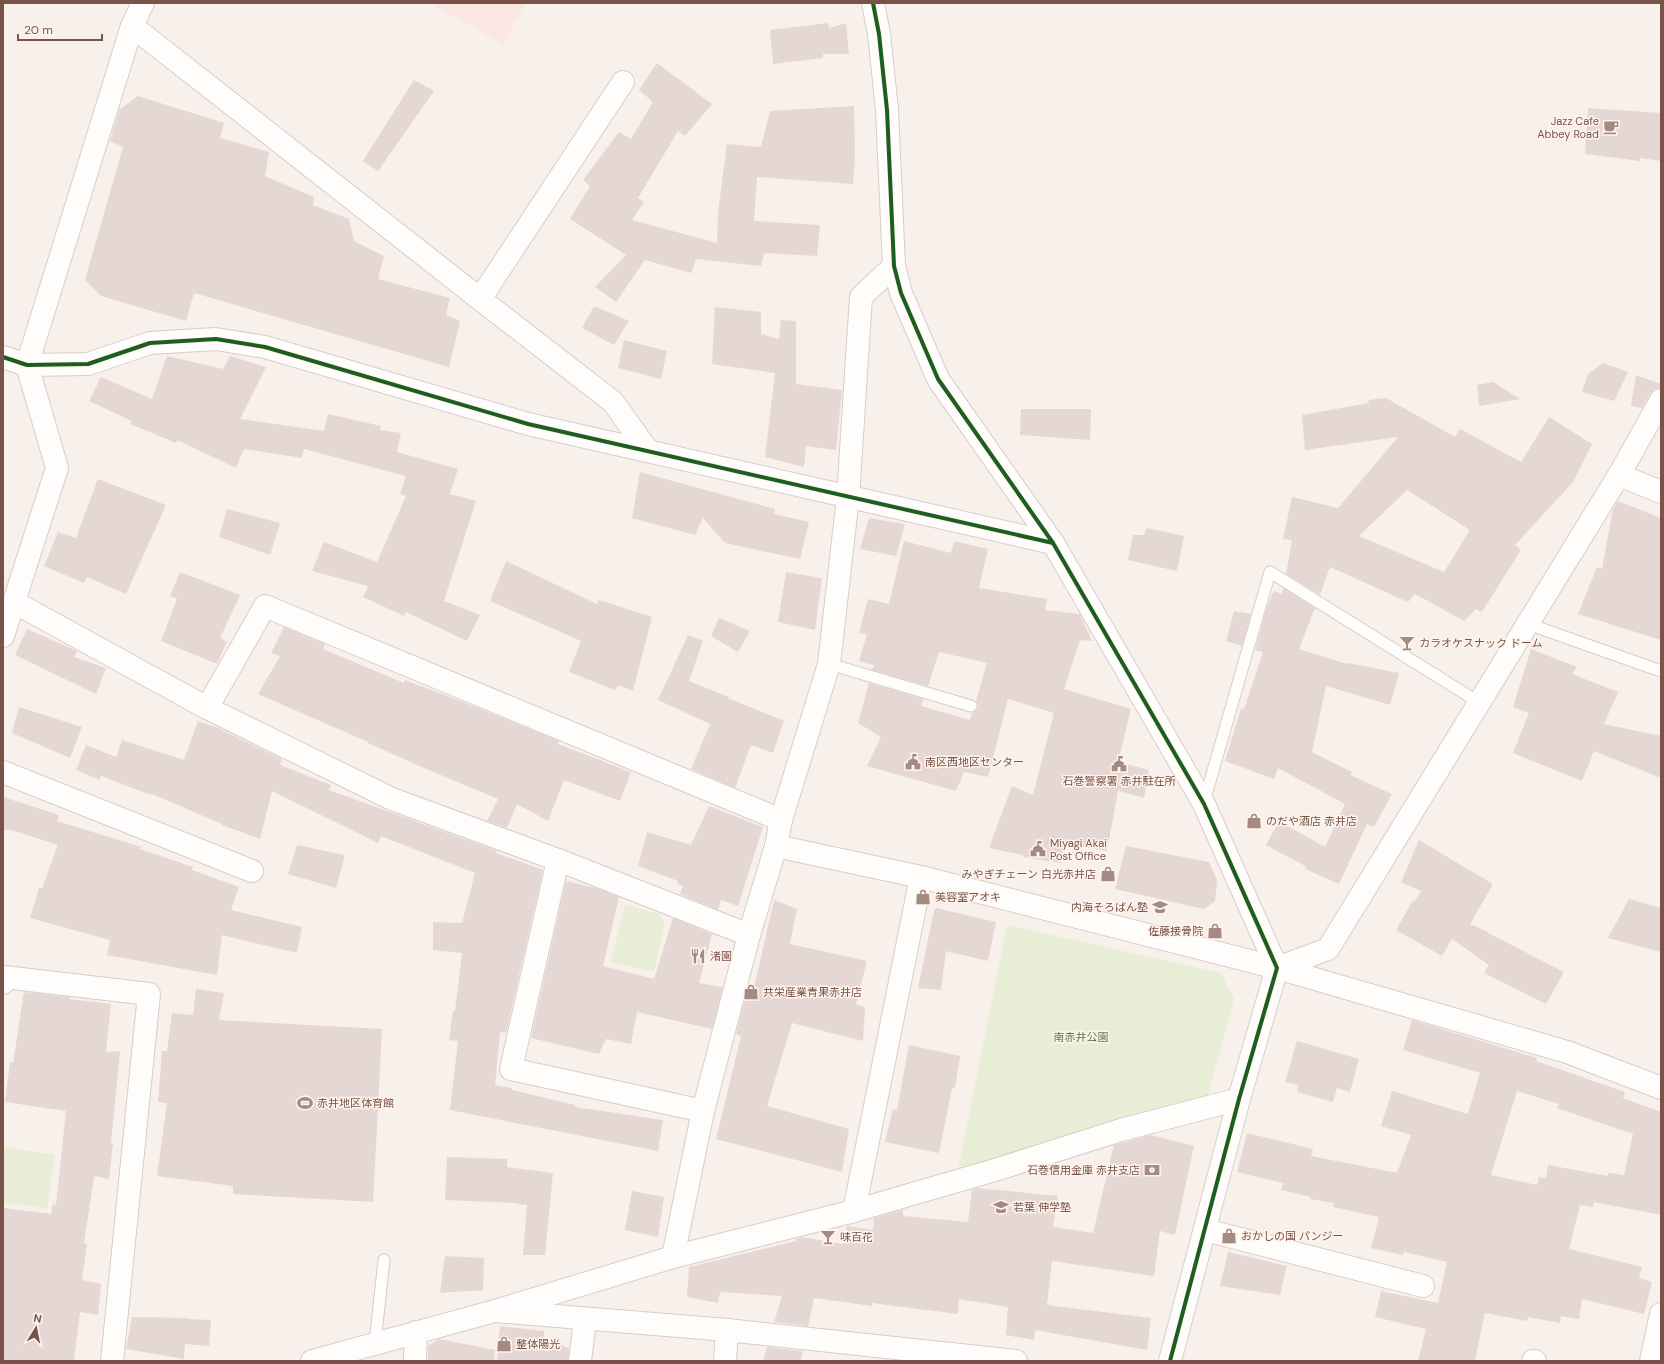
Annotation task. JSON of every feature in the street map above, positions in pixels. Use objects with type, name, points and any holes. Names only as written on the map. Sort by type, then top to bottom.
[{"type":"street","points":[[3,636],[57,468],[27,365],[132,26],[143,3]]},
{"type":"street","points":[[873,3],[878,34],[886,110],[894,266],[901,293],[938,379],[1053,543],[1204,804],[1277,968],[1239,1099],[1170,1361]]},
{"type":"street","points":[[132,26],[480,300],[613,402],[648,451]]},
{"type":"street","points":[[480,300],[623,82]]},
{"type":"street","points":[[673,1257],[703,1111],[748,935],[776,846],[781,820],[829,664],[848,497],[861,297],[894,266]]},
{"type":"street","points":[[3,357],[27,365],[88,364],[150,343],[216,339],[265,347],[528,424],[1053,543]]},
{"type":"street","points":[[1277,968],[1328,949],[1619,475],[1661,400]]},
{"type":"street","points":[[1619,475],[1661,492]]},
{"type":"street","points":[[14,602],[207,708],[392,799],[558,860],[748,935]]},
{"type":"street","points":[[207,708],[265,606],[781,820]]},
{"type":"street","points":[[3,772],[252,871]]},
{"type":"street","points":[[776,846],[921,877],[1277,968],[1567,1052],[1661,1088]]},
{"type":"street","points":[[558,860],[511,1069],[703,1111]]},
{"type":"street","points":[[854,1211],[921,877]]},
{"type":"street","points":[[3,983],[4,977],[150,994],[112,1361]]},
{"type":"street","points":[[312,1361],[495,1311],[673,1257],[854,1211],[995,1170],[1120,1130],[1239,1099]]},
{"type":"street","points":[[1205,1230],[1423,1286]]},
{"type":"street","points":[[495,1311],[727,1330],[883,1354],[1016,1361]]},
{"type":"street","points":[[1651,1361],[1661,1314]]},
{"type":"street","points":[[580,1361],[585,1319]]},
{"type":"street","points":[[725,1361],[727,1330]]},
{"type":"street","points":[[415,1361],[416,1332]]},
{"type":"lane","points":[[1204,804],[1270,572],[1480,703]]},
{"type":"lane","points":[[1528,624],[1661,671]]},
{"type":"lane","points":[[829,664],[970,706]]},
{"type":"lane","points":[[375,1343],[384,1260]]},
{"type":"shaded area","points":[[429,3],[526,3],[503,44]]},
{"type":"green space","points":[[625,905],[660,914],[665,924],[654,972],[611,962]]},
{"type":"green space","name":"南赤井公園","points":[[1007,925],[1221,973],[1234,999],[1207,1098],[958,1170]]},
{"type":"green space","points":[[3,1147],[55,1155],[47,1209],[3,1202]]},
{"type":"building","points":[[828,23],[829,28],[846,23],[849,54],[823,54],[823,58],[773,64],[770,30]]},
{"type":"building","points":[[657,63],[712,104],[685,136],[678,131],[638,198],[644,202],[632,220],[717,243],[718,213],[727,144],[761,147],[770,111],[854,106],[855,159],[853,184],[757,177],[754,221],[820,225],[817,256],[764,253],[761,266],[696,259],[691,273],[645,260],[616,302],[595,287],[626,255],[570,219],[590,186],[583,180],[619,132],[631,139],[653,102],[639,90]]},
{"type":"building","points":[[414,80],[434,91],[378,171],[363,161]]},
{"type":"building","points":[[138,96],[224,123],[220,138],[269,152],[265,176],[314,197],[313,205],[349,219],[354,241],[384,256],[378,279],[450,298],[446,315],[460,321],[449,367],[194,293],[186,321],[101,296],[85,280],[123,147],[110,141],[119,110]]},
{"type":"building","points":[[1588,108],[1661,113],[1661,161],[1640,158],[1640,161],[1585,154]]},
{"type":"building","points":[[594,306],[629,321],[614,345],[582,328]]},
{"type":"building","points":[[715,307],[761,312],[761,334],[779,339],[781,320],[796,321],[796,384],[842,390],[836,450],[806,446],[804,467],[765,457],[775,373],[712,364]]},
{"type":"building","points":[[624,340],[667,351],[661,379],[618,368]]},
{"type":"building","points":[[167,356],[223,369],[230,356],[266,367],[240,419],[324,431],[328,414],[381,426],[380,430],[401,433],[397,452],[458,469],[450,494],[476,501],[444,601],[480,615],[467,641],[406,612],[404,616],[363,597],[368,586],[312,571],[324,542],[377,562],[406,496],[400,494],[406,476],[304,449],[302,458],[244,449],[236,468],[177,440],[176,443],[130,424],[132,421],[89,401],[101,377],[152,399]]},
{"type":"building","points":[[1603,363],[1628,372],[1614,401],[1582,392],[1588,374]]},
{"type":"building","points":[[1636,375],[1661,384],[1661,388],[1655,389],[1650,394],[1642,408],[1631,406]]},
{"type":"building","points":[[1493,382],[1520,399],[1479,406],[1477,385]]},
{"type":"building","points":[[1386,398],[1455,437],[1460,429],[1521,462],[1549,417],[1592,444],[1573,482],[1515,545],[1521,550],[1482,612],[1476,609],[1464,621],[1415,594],[1408,602],[1330,567],[1320,595],[1286,574],[1292,540],[1283,539],[1292,497],[1338,508],[1398,437],[1305,450],[1302,415],[1369,403],[1368,400]],"holes":[[[1407,490],[1470,530],[1444,572],[1359,536]]]},
{"type":"building","points":[[1021,409],[1091,409],[1090,440],[1020,435]]},
{"type":"building","points":[[640,472],[775,509],[774,514],[809,522],[800,559],[725,543],[703,518],[695,535],[632,518]]},
{"type":"building","points":[[98,479],[166,505],[126,594],[87,577],[84,583],[44,566],[58,532],[76,538]]},
{"type":"building","points":[[1618,501],[1661,518],[1661,640],[1578,614],[1597,567],[1602,569],[1613,509]]},
{"type":"building","points":[[227,509],[280,523],[270,555],[219,537]]},
{"type":"building","points":[[869,518],[905,524],[896,556],[860,549]]},
{"type":"building","points":[[1147,528],[1184,536],[1177,571],[1128,560],[1133,535],[1144,535]]},
{"type":"building","points":[[904,541],[951,553],[954,541],[988,549],[979,588],[1047,599],[1045,610],[1080,614],[1092,641],[1080,640],[1064,689],[1131,709],[1118,762],[1149,770],[1144,798],[1118,791],[1107,851],[1064,844],[1061,863],[1023,857],[1023,855],[989,848],[1012,786],[1033,795],[1054,713],[1008,699],[988,777],[964,772],[956,791],[867,766],[881,737],[858,723],[869,683],[923,699],[921,706],[970,720],[972,713],[978,708],[976,701],[987,663],[939,652],[928,686],[872,670],[874,665],[859,661],[867,634],[859,633],[868,599],[889,604]]},
{"type":"building","points":[[506,561],[597,604],[599,600],[652,617],[633,691],[618,685],[615,690],[569,672],[581,641],[490,601]]},
{"type":"building","points":[[180,572],[240,595],[220,638],[227,642],[217,664],[161,641],[177,599],[170,596]]},
{"type":"building","points":[[786,572],[822,578],[815,630],[778,622]]},
{"type":"building","points":[[1283,588],[1315,608],[1299,649],[1347,664],[1399,673],[1390,705],[1326,686],[1312,752],[1352,772],[1350,775],[1392,794],[1374,827],[1367,824],[1339,884],[1305,869],[1307,867],[1266,845],[1279,821],[1325,847],[1345,804],[1278,768],[1274,779],[1225,761],[1241,708],[1244,709],[1263,652],[1255,650],[1267,607],[1274,591],[1282,594]]},
{"type":"building","points":[[1234,611],[1251,614],[1242,646],[1226,641]]},
{"type":"building","points":[[719,618],[750,631],[738,652],[711,636]]},
{"type":"building","points":[[284,627],[325,644],[323,649],[404,683],[405,680],[458,700],[559,741],[558,744],[631,772],[620,801],[564,780],[548,821],[517,804],[507,828],[487,821],[498,799],[417,765],[258,694],[280,656],[271,653]]},
{"type":"building","points":[[27,629],[77,651],[74,657],[106,668],[96,694],[15,655]]},
{"type":"building","points":[[688,635],[703,641],[689,681],[784,721],[773,753],[751,745],[735,788],[691,769],[710,724],[658,700]]},
{"type":"building","points":[[1531,649],[1577,667],[1572,674],[1618,692],[1604,724],[1661,736],[1661,778],[1594,751],[1582,781],[1513,753],[1529,713],[1513,707]]},
{"type":"building","points":[[19,707],[82,727],[70,758],[12,733]]},
{"type":"building","points":[[198,721],[218,728],[282,759],[280,765],[331,785],[329,790],[497,851],[496,853],[543,870],[506,1033],[500,1032],[495,1085],[512,1088],[512,1090],[575,1105],[575,1107],[663,1120],[658,1151],[450,1110],[458,1041],[449,1040],[453,1011],[455,1011],[462,953],[433,950],[433,922],[462,923],[475,873],[381,836],[378,843],[272,791],[260,839],[222,825],[152,794],[151,795],[101,776],[100,780],[76,770],[86,745],[116,757],[122,740],[184,760]]},
{"type":"building","points":[[3,797],[59,815],[57,821],[141,847],[140,849],[193,867],[192,870],[239,887],[231,910],[302,927],[297,953],[222,935],[217,975],[107,955],[110,940],[30,918],[39,888],[42,888],[58,845],[12,830],[3,830]]},
{"type":"building","points":[[709,806],[763,827],[738,906],[721,900],[718,910],[680,894],[683,886],[677,884],[678,881],[638,866],[647,832],[691,845]]},
{"type":"building","points":[[1419,840],[1493,884],[1470,924],[1564,972],[1546,1004],[1484,973],[1489,965],[1452,939],[1442,956],[1396,930],[1413,900],[1415,901],[1421,891],[1401,882]]},
{"type":"building","points":[[297,845],[345,855],[336,888],[288,874]]},
{"type":"building","points":[[1126,846],[1209,862],[1217,880],[1215,901],[1204,909],[1115,889]]},
{"type":"building","points":[[566,881],[596,888],[619,897],[603,966],[654,979],[673,918],[712,934],[699,983],[723,987],[712,1029],[637,1012],[631,1044],[606,1039],[599,1054],[531,1038]]},
{"type":"building","points":[[1629,899],[1661,908],[1661,952],[1608,938]]},
{"type":"building","points":[[774,900],[797,909],[790,944],[867,961],[856,1004],[865,1007],[863,1041],[792,1023],[767,1106],[849,1129],[842,1172],[716,1139],[741,1036],[736,1034],[747,991],[753,992]]},
{"type":"building","points":[[936,908],[996,922],[988,961],[946,951],[941,990],[918,988],[934,911]]},
{"type":"building","points":[[196,989],[224,993],[219,1020],[382,1029],[373,1202],[233,1194],[233,1186],[157,1176],[167,1103],[158,1102],[162,1051],[167,1051],[172,1013],[193,1015]]},
{"type":"building","points":[[24,992],[70,997],[69,999],[111,1004],[106,1052],[120,1051],[109,1179],[94,1176],[84,1243],[87,1244],[82,1280],[101,1284],[98,1315],[80,1312],[74,1361],[3,1361],[3,1208],[51,1214],[53,1204],[56,1205],[66,1111],[5,1102],[10,1062],[13,1063]]},
{"type":"building","points":[[1412,1020],[1537,1058],[1536,1061],[1625,1092],[1623,1098],[1661,1112],[1661,1215],[1594,1202],[1593,1207],[1580,1205],[1569,1249],[1642,1267],[1639,1278],[1652,1282],[1644,1314],[1582,1299],[1579,1319],[1561,1316],[1560,1323],[1528,1317],[1527,1321],[1485,1313],[1475,1361],[1418,1361],[1426,1329],[1375,1317],[1381,1291],[1438,1303],[1447,1262],[1404,1252],[1403,1255],[1371,1248],[1379,1217],[1333,1207],[1334,1203],[1310,1199],[1311,1197],[1281,1190],[1283,1183],[1237,1172],[1247,1133],[1313,1149],[1311,1156],[1397,1173],[1411,1135],[1381,1126],[1392,1091],[1468,1114],[1480,1073],[1403,1050]],"holes":[[[1517,1091],[1559,1104],[1557,1108],[1633,1134],[1624,1175],[1608,1173],[1608,1176],[1548,1165],[1546,1178],[1539,1177],[1537,1185],[1491,1175]]]},
{"type":"building","points":[[1297,1041],[1359,1059],[1350,1092],[1337,1088],[1333,1102],[1297,1092],[1298,1085],[1285,1082]]},
{"type":"building","points":[[909,1045],[960,1056],[955,1089],[952,1088],[939,1153],[885,1142],[893,1109],[897,1110]]},
{"type":"building","points":[[1150,1135],[1194,1146],[1175,1235],[1160,1231],[1154,1276],[1052,1261],[1047,1305],[1151,1318],[1147,1350],[1035,1330],[1034,1340],[1006,1335],[1008,1307],[959,1299],[958,1314],[872,1303],[872,1306],[814,1298],[808,1326],[774,1322],[782,1296],[720,1292],[718,1303],[687,1297],[689,1267],[796,1241],[796,1239],[801,1237],[844,1244],[847,1226],[873,1230],[874,1218],[903,1210],[903,1216],[968,1222],[972,1190],[977,1188],[1058,1196],[1053,1227],[1093,1233],[1114,1145]]},
{"type":"building","points":[[447,1157],[507,1159],[507,1167],[553,1173],[545,1255],[523,1255],[527,1205],[518,1203],[445,1200]]},
{"type":"building","points":[[632,1191],[664,1197],[658,1237],[625,1230]]},
{"type":"building","points":[[1228,1252],[1287,1266],[1280,1295],[1220,1286]]},
{"type":"building","points":[[445,1256],[484,1258],[483,1290],[440,1293]]},
{"type":"building","points":[[132,1317],[211,1320],[209,1346],[185,1344],[184,1359],[126,1349]]},
{"type":"building","points":[[500,1326],[544,1331],[544,1339],[569,1348],[568,1361],[497,1361]]},
{"type":"building","points":[[439,1339],[495,1350],[494,1361],[428,1361],[428,1346]]},
{"type":"building","points":[[767,1347],[803,1351],[801,1361],[763,1361]]},
{"type":"cycle path","points":[[873,3],[879,34],[887,110],[894,266],[901,293],[938,379],[1053,543],[1204,804],[1277,968],[1239,1099],[1170,1361]]},
{"type":"cycle path","points":[[3,357],[27,365],[88,364],[150,343],[216,339],[265,347],[528,424],[1053,543]]},
{"type":"place","name":"Jazz Cafe Abbey Road","points":[[1611,127]]},
{"type":"place","name":"カラオケスナック ドーム","points":[[1407,643]]},
{"type":"place","name":"南区西地区センター","points":[[913,762]]},
{"type":"place","name":"石巻警察署 赤井駐在所","points":[[1119,764]]},
{"type":"place","name":"のだや酒店 赤井店","points":[[1254,821]]},
{"type":"place","name":"Miyagi Akai Post Office","points":[[1038,849]]},
{"type":"place","name":"みやぎチェーン 白光赤井店","points":[[1108,874]]},
{"type":"place","name":"美容室アオキ","points":[[923,897]]},
{"type":"place","name":"内海そろばん塾","points":[[1160,907]]},
{"type":"place","name":"佐藤接骨院","points":[[1215,931]]},
{"type":"place","name":"渚園","points":[[698,956]]},
{"type":"place","name":"共栄産業青果赤井店","points":[[751,992]]},
{"type":"place","name":"赤井地区体育館","points":[[305,1103]]},
{"type":"place","name":"石巻信用金庫 赤井支店","points":[[1152,1170]]},
{"type":"place","name":"若葉 伸学塾","points":[[1001,1207]]},
{"type":"place","name":"おかしの国 パンジー","points":[[1229,1236]]},
{"type":"place","name":"味百花","points":[[828,1237]]},
{"type":"place","name":"整体陽光","points":[[504,1344]]}]
